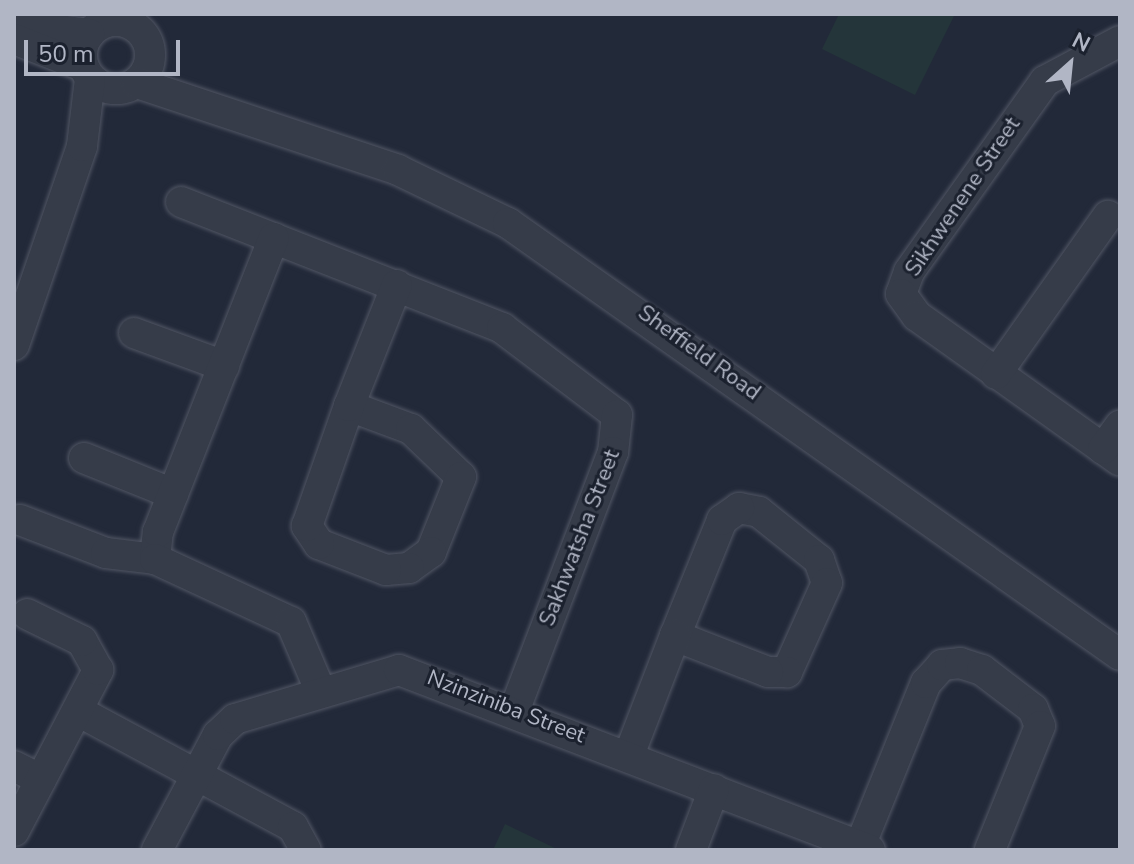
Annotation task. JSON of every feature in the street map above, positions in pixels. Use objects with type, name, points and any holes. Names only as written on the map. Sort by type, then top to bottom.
[{"type":"street","points":[[14,24],[105,23],[141,57]]},
{"type":"street","points":[[82,146],[87,73],[105,23]]},
{"type":"street","points":[[14,39],[87,73],[141,57]]},
{"type":"street","name":"Sikhwenene Street","points":[[1114,445],[996,374],[917,316],[901,294],[909,272],[1045,81],[1120,41]]},
{"type":"street","points":[[14,345],[82,146],[141,57]]},
{"type":"street","name":"Sheffield Road","points":[[141,57],[244,113],[398,170],[508,223],[1120,655]]},
{"type":"street","name":"Sakhwatsha Street","points":[[181,202],[502,328],[617,415],[613,452],[515,709]]},
{"type":"street","points":[[996,374],[1108,216]]},
{"type":"street","points":[[155,559],[173,494],[274,238]]},
{"type":"street","points":[[349,406],[411,429],[461,477],[431,552],[409,568],[386,570],[319,544],[307,526],[349,406],[397,285]]},
{"type":"street","points":[[134,333],[224,366]]},
{"type":"street","points":[[84,458],[173,494]]},
{"type":"street","points":[[629,755],[675,636],[722,520],[739,508],[759,512],[819,560],[822,599],[787,672],[768,672],[675,636]]},
{"type":"street","points":[[20,520],[106,553],[155,559],[291,622],[320,690]]},
{"type":"street","points":[[14,831],[98,670],[93,651],[27,614]]},
{"type":"street","points":[[865,848],[926,683],[942,665],[960,663],[982,670],[1033,709],[1040,726],[990,850]]},
{"type":"street","name":"Nzinziniba Street","points":[[157,850],[196,776],[235,719],[320,690],[414,671],[865,848]]},
{"type":"street","points":[[78,711],[293,827],[306,850]]},
{"type":"street","points":[[14,766],[41,780]]},
{"type":"street","points":[[691,850],[714,789]]},
{"type":"shaded area","points":[[839,14],[955,14],[915,95],[822,49]]},
{"type":"shaded area","points":[[505,824],[559,850],[493,850]]}]
